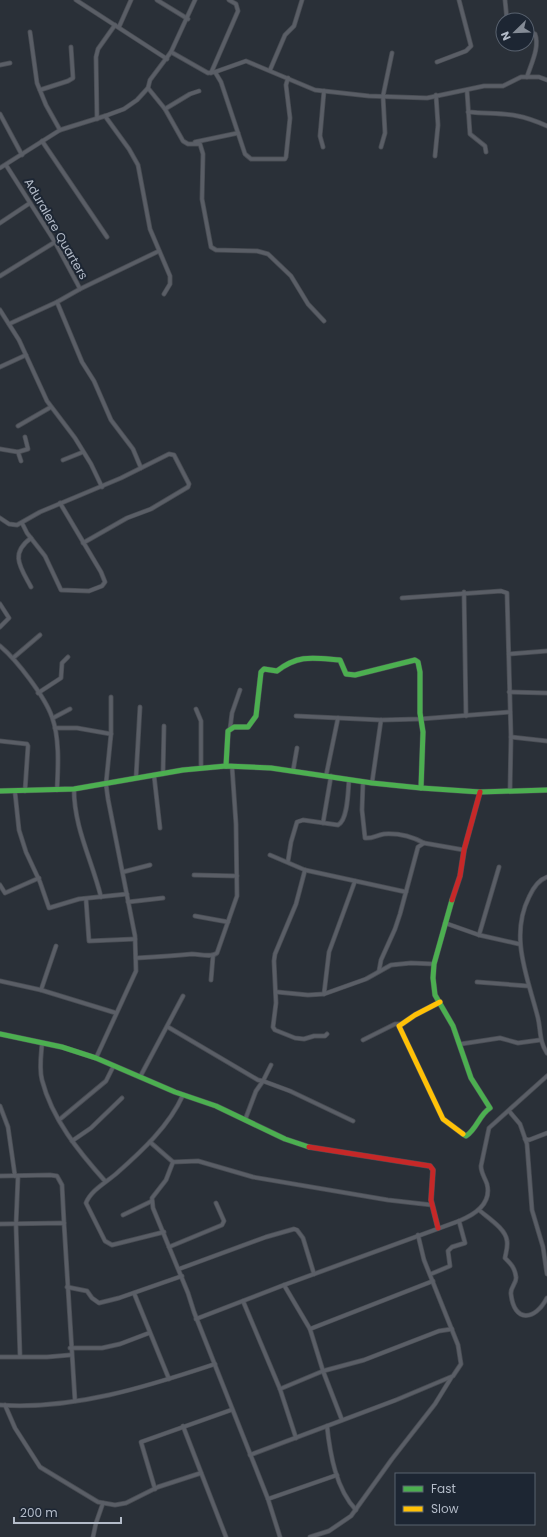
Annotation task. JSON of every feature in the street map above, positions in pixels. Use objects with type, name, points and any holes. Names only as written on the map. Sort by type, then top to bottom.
[{"type":"street","points":[[76,0],[167,59]]},
{"type":"street","points":[[97,119],[96,57],[98,49],[117,26],[131,0]]},
{"type":"street","points":[[157,0],[188,19]]},
{"type":"street","points":[[0,168],[60,130],[97,119],[132,104],[148,88],[150,80],[167,59],[188,19],[195,0]]},
{"type":"street","points":[[213,73],[238,11],[236,4],[229,0]]},
{"type":"street","points":[[270,70],[285,35],[294,26],[302,0]]},
{"type":"street","points":[[437,62],[466,51],[471,46],[459,0]]},
{"type":"street","points":[[504,0],[506,12]]},
{"type":"street","points":[[30,32],[35,72],[40,90],[60,130]]},
{"type":"street","points":[[527,77],[535,53],[535,34]]},
{"type":"street","points":[[40,90],[73,78],[71,47]]},
{"type":"street","points":[[171,52],[203,72],[213,73],[246,61],[316,90],[383,96],[424,98],[467,91],[484,86],[503,86],[517,78],[527,77],[547,80]]},
{"type":"street","points":[[381,146],[385,133],[383,96],[392,53]]},
{"type":"street","points":[[0,65],[10,62]]},
{"type":"street","points":[[213,73],[221,82],[247,156],[251,158],[285,159],[290,118],[286,85],[288,78]]},
{"type":"street","points":[[148,88],[165,109],[183,141],[188,144],[200,144],[203,149],[202,199],[211,247],[216,250],[257,251],[268,254],[291,276],[308,304],[324,321]]},
{"type":"street","points":[[165,109],[190,94],[199,91]]},
{"type":"street","points":[[323,147],[320,136],[324,91]]},
{"type":"street","points":[[467,91],[470,134],[485,146],[486,152]]},
{"type":"street","points":[[435,156],[438,125],[436,95]]},
{"type":"street","points":[[468,112],[493,112],[517,115],[547,126]]},
{"type":"street","points":[[0,114],[22,154]]},
{"type":"street","points":[[105,116],[129,149],[138,165],[147,218],[158,251],[166,264],[170,276],[170,284],[164,294]]},
{"type":"street","points":[[192,144],[214,137],[238,133]]},
{"type":"street","points":[[42,141],[107,237]]},
{"type":"street","name":"Aduralere Quarters","points":[[6,165],[55,242],[80,289],[9,324]]},
{"type":"street","points":[[0,223],[30,203]]},
{"type":"street","points":[[0,276],[55,242]]},
{"type":"street","points":[[80,289],[158,251]]},
{"type":"street","points":[[56,302],[82,362],[94,381],[114,424],[133,449],[141,468]]},
{"type":"street","points":[[0,310],[26,355],[51,407],[83,452],[102,487]]},
{"type":"street","points":[[0,366],[26,355]]},
{"type":"street","points":[[18,426],[51,407]]},
{"type":"street","points":[[0,449],[18,452],[28,449],[25,437]]},
{"type":"street","points":[[18,452],[21,462]]},
{"type":"street","points":[[63,460],[83,452]]},
{"type":"street","points":[[0,518],[9,524],[22,523],[60,503],[102,487],[172,454],[189,486],[151,509],[127,518],[83,542]]},
{"type":"street","points":[[22,523],[45,556],[63,592],[89,590],[105,584],[101,572],[60,503]]},
{"type":"street","points":[[31,538],[23,543],[19,550],[18,556],[31,587]]},
{"type":"street","points":[[402,598],[464,592],[501,591],[507,593],[511,737],[510,790]]},
{"type":"street","points":[[464,592],[466,716]]},
{"type":"street","points":[[0,604],[9,618],[0,627]]},
{"type":"street","points":[[13,658],[40,635]]},
{"type":"street","points":[[0,646],[13,658],[38,693],[53,718],[57,750],[56,790]]},
{"type":"street","points":[[509,654],[547,651]]},
{"type":"street","points":[[38,693],[61,678],[62,663],[68,657]]},
{"type":"street","points":[[230,729],[248,727],[253,722],[256,716],[263,670],[277,671],[288,662],[307,657],[340,660],[345,673],[348,675],[415,660],[418,662],[420,672],[420,719],[423,732],[421,788]]},
{"type":"street","points":[[226,766],[228,731],[230,729],[232,713],[240,690]]},
{"type":"street","points":[[509,692],[547,693]]},
{"type":"street","points":[[96,1058],[116,1013],[134,979],[136,971],[135,940],[109,810],[106,784],[111,734],[111,697]]},
{"type":"street","points":[[136,778],[140,707]]},
{"type":"street","points":[[53,718],[70,709]]},
{"type":"street","points":[[196,709],[201,721],[201,768]]},
{"type":"street","points":[[296,716],[381,720],[420,719],[510,712]]},
{"type":"street","points":[[323,822],[338,718]]},
{"type":"street","points":[[372,783],[381,720]]},
{"type":"street","points":[[163,774],[164,726]]},
{"type":"street","points":[[54,728],[77,728],[111,734]]},
{"type":"street","points":[[511,737],[547,741]]},
{"type":"street","points":[[0,741],[27,744],[28,746],[25,792]]},
{"type":"street","points":[[293,771],[297,748]]},
{"type":"street","points":[[0,791],[25,792],[74,789],[201,768],[226,766],[293,771],[363,782],[421,788],[480,792],[547,790]]},
{"type":"street","points":[[136,958],[171,957],[193,954],[213,956],[217,954],[236,902],[237,876],[232,766]]},
{"type":"street","points":[[154,776],[160,828]]},
{"type":"street","points":[[288,861],[295,823],[303,820],[338,825],[342,822],[346,813],[350,780]]},
{"type":"street","points":[[363,782],[362,810],[365,838],[386,834],[400,834],[413,837],[424,843],[464,850]]},
{"type":"street","points":[[74,789],[77,823],[97,878],[101,897]]},
{"type":"street","points":[[16,792],[19,830],[26,852],[39,878],[49,908],[70,901],[127,894]]},
{"type":"street","points":[[401,1024],[400,1030],[443,1119],[449,1125],[466,1136],[471,1133],[477,1123],[490,1108],[471,1078],[461,1044],[453,1026],[435,995],[433,985],[434,964],[460,876],[464,850],[480,792]]},
{"type":"street","points":[[379,971],[381,960],[396,929],[416,851],[418,847],[424,843]]},
{"type":"street","points":[[270,855],[288,861],[295,867],[305,870],[406,892]]},
{"type":"street","points":[[122,872],[150,865]]},
{"type":"street","points":[[479,935],[499,867]]},
{"type":"street","points":[[305,870],[296,904],[275,954],[274,981],[276,992],[274,1028],[302,1039],[325,1036],[327,1034]]},
{"type":"street","points":[[194,875],[237,876]]},
{"type":"street","points":[[547,877],[533,889],[524,906],[520,926],[519,944],[528,986],[538,1019],[540,1040],[547,1053]]},
{"type":"street","points":[[0,885],[5,893],[39,878]]},
{"type":"street","points":[[324,994],[329,952],[355,881]]},
{"type":"street","points":[[128,902],[163,898]]},
{"type":"street","points":[[86,899],[89,941],[135,940]]},
{"type":"street","points":[[195,916],[228,922]]},
{"type":"street","points":[[445,923],[479,935],[519,944]]},
{"type":"street","points":[[41,990],[56,946]]},
{"type":"street","points":[[211,980],[213,956]]},
{"type":"street","points":[[276,992],[308,995],[324,994],[357,983],[391,965],[403,963],[434,964]]},
{"type":"street","points":[[0,981],[41,990],[116,1013]]},
{"type":"street","points":[[477,982],[528,986]]},
{"type":"street","points":[[140,1077],[168,1027],[183,996]]},
{"type":"street","points":[[363,1040],[396,1024],[401,1024],[440,1002]]},
{"type":"street","points":[[168,1027],[246,1074],[290,1091],[353,1121]]},
{"type":"street","points":[[0,1034],[76,1051],[96,1058],[113,1067],[183,1095],[216,1106],[285,1139],[308,1147],[430,1166],[433,1170],[432,1204],[438,1228]]},
{"type":"street","points":[[461,1044],[500,1038],[518,1043],[540,1040]]},
{"type":"street","points":[[42,1044],[42,1080],[60,1120],[72,1141],[105,1181]]},
{"type":"street","points":[[245,1120],[256,1091],[271,1066]]},
{"type":"street","points":[[60,1120],[106,1081],[113,1067]]},
{"type":"street","points":[[196,1319],[284,1284],[459,1221],[479,1210],[484,1204],[488,1190],[481,1171],[487,1134],[495,1122],[510,1111],[547,1076]]},
{"type":"street","points":[[164,1232],[138,1237],[122,1244],[108,1244],[88,1210],[86,1203],[105,1181],[115,1174],[150,1142],[169,1120],[183,1095]]},
{"type":"street","points":[[72,1141],[91,1128],[122,1098]]},
{"type":"street","points":[[0,1106],[8,1127],[16,1176],[20,1356]]},
{"type":"street","points":[[510,1111],[520,1124],[527,1139],[532,1210],[543,1247],[547,1274]]},
{"type":"street","points":[[527,1139],[547,1133]]},
{"type":"street","points":[[150,1142],[174,1162],[198,1161],[253,1177],[388,1200],[432,1204]]},
{"type":"street","points":[[123,1215],[152,1201],[166,1180],[174,1162]]},
{"type":"street","points":[[0,1176],[50,1174],[60,1180],[64,1224],[70,1355],[75,1401]]},
{"type":"street","points":[[152,1201],[169,1247],[182,1276],[196,1319],[231,1410],[268,1499],[280,1537]]},
{"type":"street","points":[[169,1247],[222,1225],[224,1221],[216,1203]]},
{"type":"street","points":[[479,1210],[498,1226],[506,1236],[506,1258],[513,1266],[516,1278],[511,1293],[513,1302],[519,1312],[525,1316],[531,1316],[540,1308],[547,1298]]},
{"type":"street","points":[[431,1274],[450,1266],[448,1251],[452,1247],[465,1242],[459,1221]]},
{"type":"street","points":[[0,1224],[64,1224]]},
{"type":"street","points":[[179,1270],[266,1236],[297,1230],[303,1238],[314,1274]]},
{"type":"street","points":[[310,1537],[329,1532],[342,1524],[356,1510],[392,1459],[435,1404],[461,1364],[458,1345],[431,1274],[424,1260],[418,1235]]},
{"type":"street","points":[[67,1287],[88,1291],[92,1298],[99,1303],[134,1293],[182,1276]]},
{"type":"street","points":[[310,1329],[433,1281]]},
{"type":"street","points":[[284,1284],[310,1329],[322,1371],[342,1420]]},
{"type":"street","points":[[134,1293],[169,1379]]},
{"type":"street","points":[[243,1301],[280,1389],[296,1438]]},
{"type":"street","points":[[280,1389],[322,1371],[364,1360],[439,1331],[452,1329]]},
{"type":"street","points":[[70,1348],[102,1348],[120,1344],[149,1333]]},
{"type":"street","points":[[0,1356],[70,1355]]},
{"type":"street","points":[[0,1405],[75,1401],[132,1390],[214,1364]]},
{"type":"street","points":[[250,1455],[451,1378]]},
{"type":"street","points":[[5,1405],[14,1428],[40,1468],[92,1500],[115,1505],[126,1503],[155,1489],[201,1473]]},
{"type":"street","points":[[155,1489],[141,1442],[231,1410]]},
{"type":"street","points":[[183,1426],[226,1537]]},
{"type":"street","points":[[327,1426],[337,1475],[346,1498],[356,1510]]},
{"type":"street","points":[[268,1499],[337,1475]]},
{"type":"street","points":[[94,1537],[96,1523],[103,1503]]},
{"type":"traffic: fast","points":[[226,766],[228,731],[234,727],[248,727],[256,716],[261,672],[264,669],[277,671],[292,662],[307,658],[322,658],[340,660],[346,674],[355,675],[415,660],[418,662],[420,672],[420,713],[423,732],[421,788]]},
{"type":"traffic: fast","points":[[0,791],[74,789],[183,770],[226,766],[271,768],[372,783],[421,788],[480,792],[547,790]]},
{"type":"traffic: fast","points":[[452,900],[434,964],[433,978],[435,995],[453,1026],[471,1078],[490,1108],[483,1114],[470,1133],[466,1136],[463,1134]]},
{"type":"traffic: fast","points":[[0,1034],[62,1047],[96,1058],[175,1092],[216,1106],[285,1139],[309,1147]]},
{"type":"traffic: slow","points":[[440,1002],[415,1015],[399,1026],[443,1119],[463,1134]]},
{"type":"traffic: jam","points":[[452,900],[460,876],[464,850],[480,792]]},
{"type":"traffic: jam","points":[[309,1147],[430,1166],[433,1170],[431,1200],[438,1228]]}]
